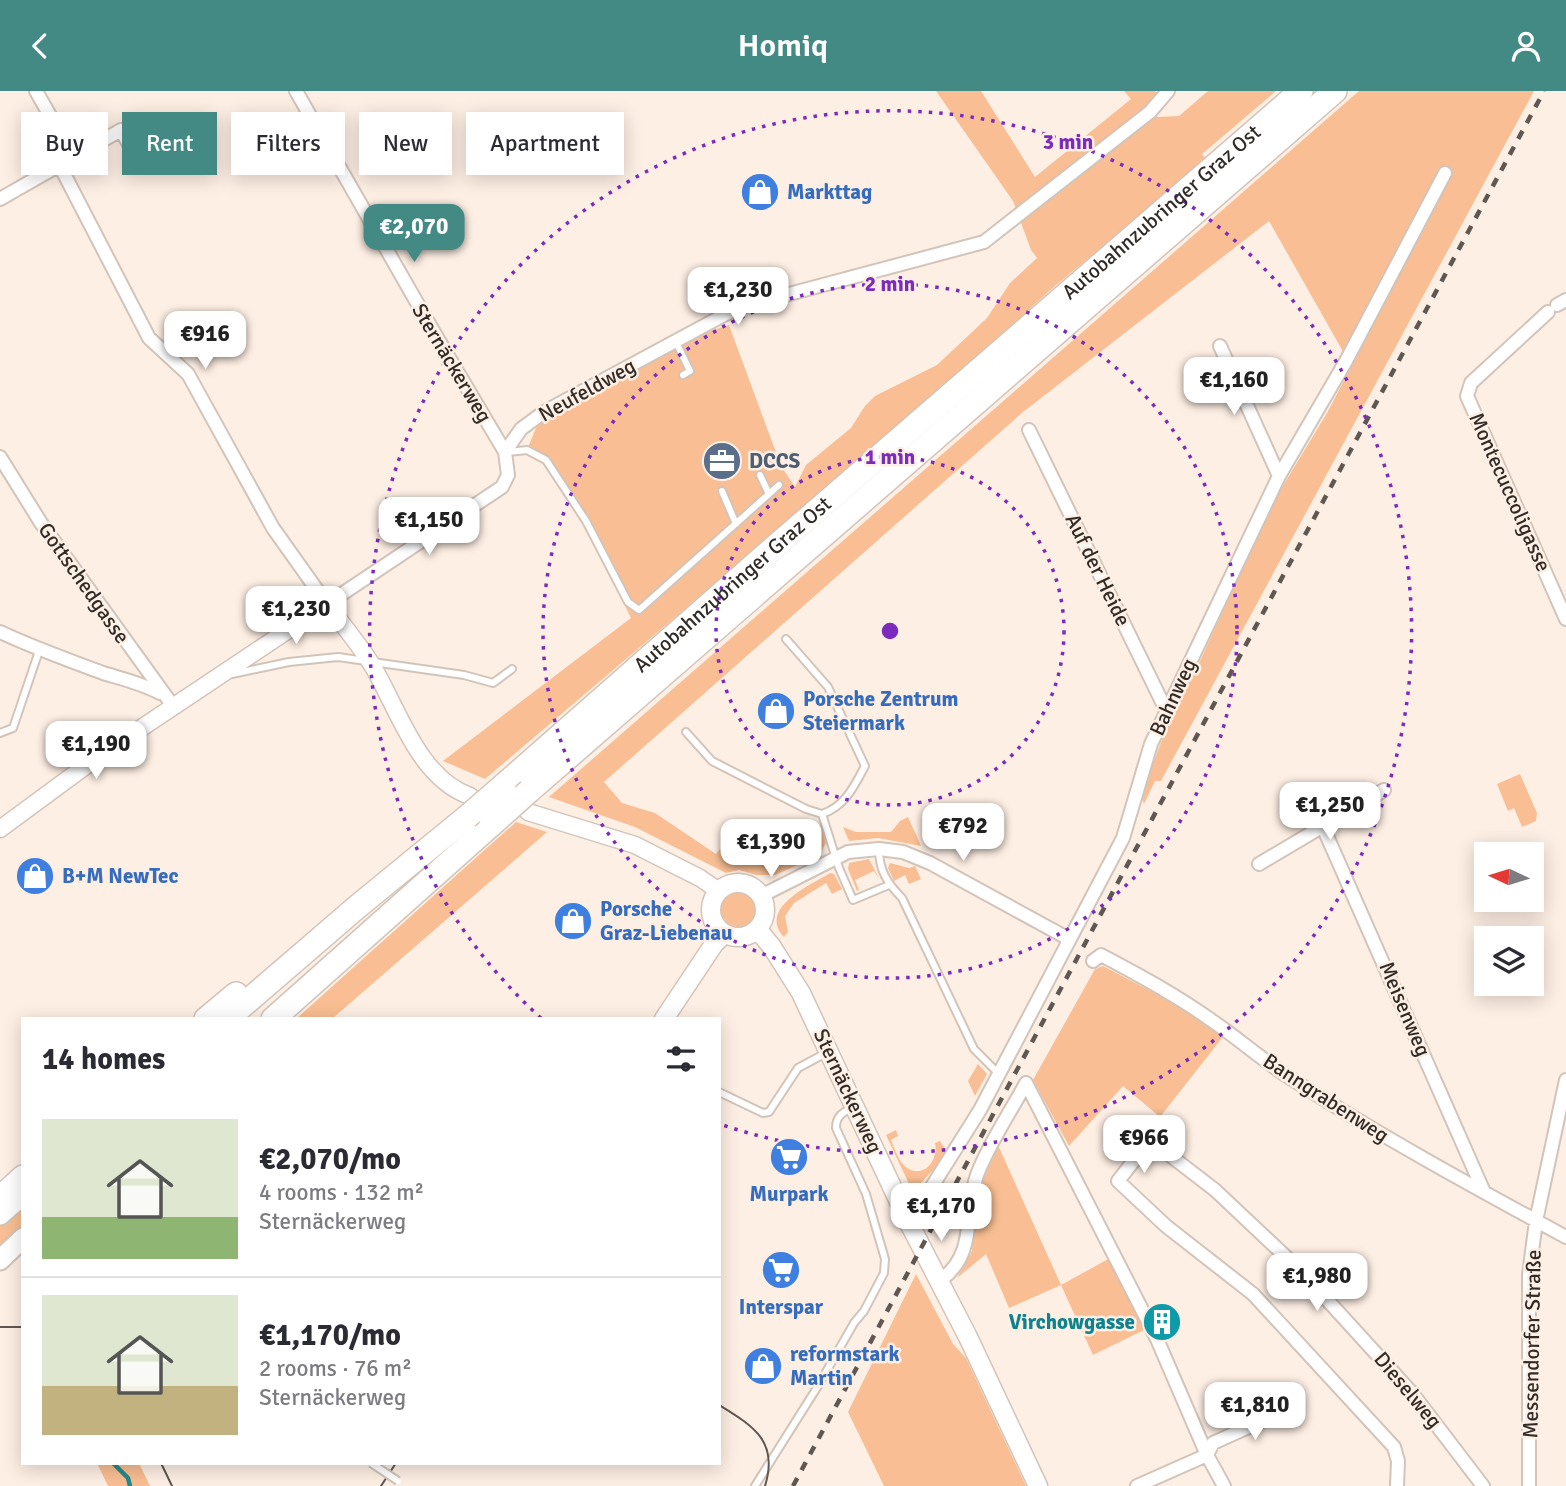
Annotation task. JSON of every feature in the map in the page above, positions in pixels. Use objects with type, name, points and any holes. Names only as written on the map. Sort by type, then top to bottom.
[{"type":"highway","name":"Autobahnzubringer Graz Ost","points":[[229,1017],[468,806],[504,785],[1301,91]]},
{"type":"highway","name":"Autobahnzubringer Graz Ost","points":[[275,1017],[491,825],[528,802],[1335,91]]},
{"type":"highway","points":[[208,1017],[295,945],[316,942]]},
{"type":"highway","points":[[0,1198],[21,1179]]},
{"type":"main road","points":[[736,883],[754,889],[761,896],[765,908],[763,921],[755,931],[740,938],[724,934],[715,926],[711,914],[712,902],[719,891],[736,883]]},
{"type":"main road","name":"Sternäckerweg","points":[[755,931],[772,947],[801,993],[829,1051],[847,1110],[940,1280],[1038,1486]]},
{"type":"main road","points":[[665,1017],[714,944],[724,934]]},
{"type":"main road","points":[[0,1215],[21,1197]]},
{"type":"main road","points":[[0,1262],[21,1240]]},
{"type":"main road","points":[[0,1262],[21,1250]]},
{"type":"street","points":[[36,91],[48,112]]},
{"type":"street","name":"Sternäckerweg","points":[[296,91],[405,284],[505,452]]},
{"type":"street","name":"Neufeldweg","points":[[505,452],[521,429],[544,412],[737,308],[984,242],[1150,112],[1168,91]]},
{"type":"street","name":"Bahnweg","points":[[909,1223],[980,1110],[1123,838],[1152,744],[1166,710],[1279,476],[1346,362],[1445,173]]},
{"type":"street","points":[[0,199],[44,175]]},
{"type":"street","points":[[65,175],[149,338],[188,374],[273,528],[371,663],[427,766],[461,793],[468,806]]},
{"type":"street","name":"Montecuccoligasse","points":[[1557,306],[1471,383],[1467,396],[1566,619]]},
{"type":"street","points":[[1220,346],[1279,476]]},
{"type":"street","name":"Auf der Heide","points":[[1029,430],[1166,710]]},
{"type":"street","points":[[0,829],[168,701],[212,680],[502,487],[508,475],[505,452]]},
{"type":"street","name":"Gottschedgasse","points":[[0,457],[41,523],[168,701]]},
{"type":"street","points":[[0,632],[39,650],[118,678],[138,681],[168,701]]},
{"type":"street","points":[[1259,864],[1384,790]]},
{"type":"street","points":[[528,802],[635,845],[700,878],[719,891]]},
{"type":"street","name":"Meisenweg","points":[[1324,827],[1485,1192]]},
{"type":"street","points":[[761,896],[836,858],[857,851],[880,849],[903,852],[930,863],[1069,939]]},
{"type":"street","name":"Banngrabenweg","points":[[1093,961],[1101,955],[1167,991],[1213,1021],[1282,1073],[1439,1168],[1566,1237]]},
{"type":"street","name":"Messendorfer Straße","points":[[1529,1486],[1529,1275],[1536,1221],[1566,1080]]},
{"type":"street","points":[[940,1280],[953,1272],[965,1250],[971,1198],[978,1175],[1026,1083],[1157,1339],[1207,1455],[1224,1486]]},
{"type":"street","name":"Dieselweg","points":[[1397,1486],[1397,1453],[1376,1427],[1253,1294],[1166,1226],[1118,1181],[1150,1140],[1215,1190],[1300,1270],[1428,1412],[1483,1486]]},
{"type":"street","points":[[1137,1486],[1207,1455],[1213,1443],[1284,1411]]},
{"type":"lane","points":[[676,342],[690,371],[682,375]]},
{"type":"lane","points":[[505,452],[527,450],[546,460],[586,521],[628,602],[639,610],[779,485]]},
{"type":"lane","points":[[760,475],[769,494]]},
{"type":"lane","points":[[722,491],[736,524]]},
{"type":"lane","points":[[686,732],[712,761],[806,809],[822,814],[837,808],[852,790],[865,766],[828,687],[786,639]]},
{"type":"lane","points":[[0,733],[13,728],[39,650]]},
{"type":"lane","points":[[212,680],[253,668],[338,657],[464,675],[493,683],[512,669]]},
{"type":"lane","points":[[822,814],[853,900],[889,885]]},
{"type":"lane","points":[[880,849],[879,863],[889,885],[902,898],[974,1049],[998,1073]]},
{"type":"lane","points":[[721,1093],[763,1113],[769,1112],[798,1068],[829,1051]]},
{"type":"lane","points":[[755,1486],[854,1323],[864,1311],[884,1273],[885,1259],[866,1193],[836,1128],[836,1120],[847,1110]]},
{"type":"lane","points":[[374,1465],[398,1481]]},
{"type":"shaded area","points":[[936,91],[981,91],[1035,177],[1131,99],[1124,91],[1155,91],[1159,95],[1151,112],[1157,117],[1179,116],[1208,91],[1276,91],[1202,154],[1207,160],[1056,285],[914,414],[485,779],[443,761],[631,618],[571,498],[546,460],[527,450],[536,428],[547,415],[713,330],[729,325],[781,466],[795,487],[806,465],[851,428],[875,396],[937,365],[987,318],[1010,283],[1037,258],[1031,250],[1013,201]]},
{"type":"shaded area","points":[[1359,91],[1534,91],[1161,781],[1155,781],[1144,804],[1141,795],[1168,724],[1201,659],[1269,509],[1327,413],[1405,264],[1439,186],[1345,355],[1269,221],[1023,412],[604,782],[622,803],[655,813],[716,854],[720,849],[741,863],[745,858],[755,865],[767,850],[786,863],[799,847],[808,852],[818,836],[809,830],[814,824],[821,826],[826,843],[821,852],[775,875],[756,875],[739,870],[726,873],[635,827],[549,797]]},
{"type":"shaded area","points":[[1520,774],[1537,813],[1536,821],[1522,827],[1514,808],[1508,811],[1497,784]]},
{"type":"shaded area","points":[[908,817],[921,846],[878,838],[849,841],[843,827],[856,832],[891,832],[900,821]]},
{"type":"shaded area","points":[[516,822],[547,832],[334,1017],[298,1017]]},
{"type":"shaded area","points":[[869,859],[880,880],[874,871],[855,880],[859,890],[857,891],[848,869],[849,863]]},
{"type":"shaded area","points":[[890,863],[909,868],[915,866],[921,879],[909,884],[905,875],[894,881],[888,868]]},
{"type":"shaded area","points":[[830,873],[834,874],[842,889],[832,894],[826,883],[794,903],[785,916],[788,932],[784,937],[777,926],[777,916],[782,907],[800,891]]},
{"type":"shaded area","points":[[736,892],[752,900],[756,914],[748,925],[740,928],[730,927],[720,913],[724,899]]},
{"type":"shaded area","points":[[1103,966],[1198,1016],[1222,1038],[1160,1117],[1123,1086],[1069,1146],[1033,1080],[1095,969]]},
{"type":"shaded area","points":[[978,1064],[987,1074],[975,1096],[968,1081]]},
{"type":"shaded area","points":[[896,1130],[898,1136],[891,1140],[900,1160],[909,1169],[921,1171],[930,1165],[935,1154],[935,1143],[940,1141],[946,1150],[935,1168],[916,1188],[910,1186],[886,1135]]},
{"type":"shaded area","points":[[997,1143],[1061,1285],[1009,1308],[986,1254],[957,1278],[972,1251],[977,1198],[987,1164]]},
{"type":"shaded area","points":[[21,1206],[21,1227],[0,1245],[0,1226]]},
{"type":"shaded area","points":[[1112,1257],[1146,1329],[1093,1355],[1061,1285]]},
{"type":"shaded area","points":[[916,1274],[953,1344],[966,1358],[1026,1486],[884,1486],[848,1412]]},
{"type":"shaded area","points":[[98,1465],[140,1465],[150,1486],[108,1486]]},
{"type":"waterway","points":[[115,1465],[128,1478],[130,1486]]},
{"type":"tram line","points":[[0,1327],[21,1327]]},
{"type":"tram line","points":[[721,1406],[743,1420],[766,1446],[768,1470],[765,1486]]},
{"type":"tram line","points":[[162,1465],[172,1486]]},
{"type":"tram line","points":[[381,1486],[395,1465]]},
{"type":"railway","points":[[793,1486],[1544,91]]},
{"type":"place","name":"Markttag","points":[[760,192]]},
{"type":"place","name":"DCCS","points":[[722,461]]},
{"type":"place","name":"Porsche Zentrum Steiermark","points":[[776,711]]},
{"type":"place","name":"B+M NewTec","points":[[35,876]]},
{"type":"place","name":"Porsche Graz-Liebenau","points":[[573,921]]},
{"type":"place","name":"Murpark","points":[[789,1157]]},
{"type":"place","name":"Interspar","points":[[781,1270]]},
{"type":"place","name":"Virchowgasse","points":[[1162,1322]]},
{"type":"place","name":"reformstark Martin","points":[[763,1366]]}]
